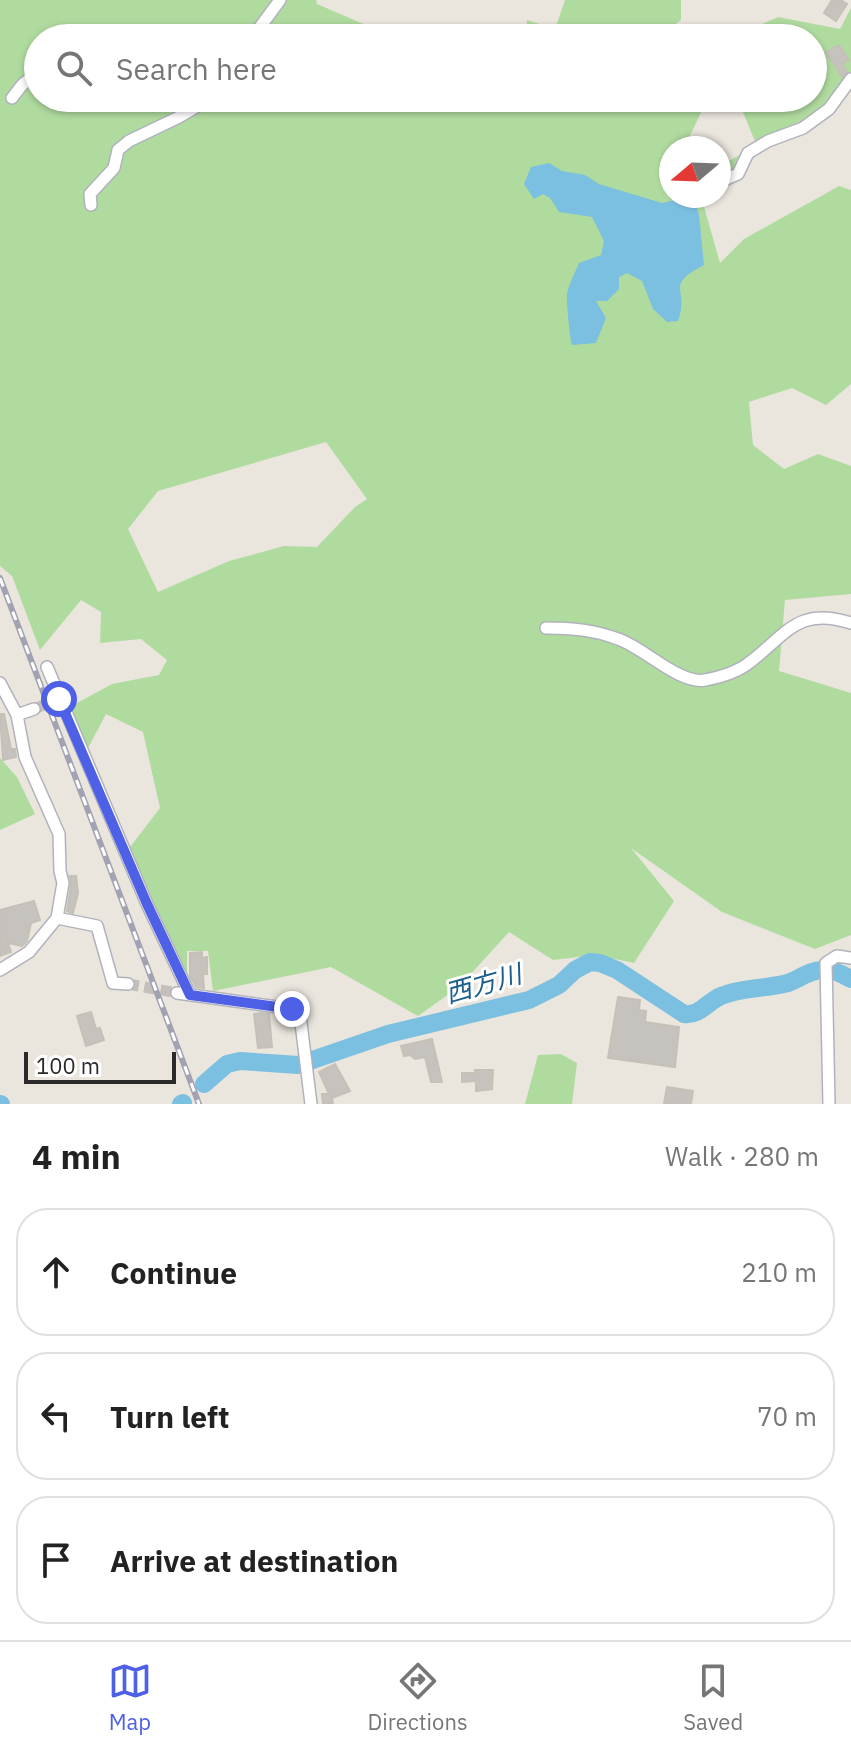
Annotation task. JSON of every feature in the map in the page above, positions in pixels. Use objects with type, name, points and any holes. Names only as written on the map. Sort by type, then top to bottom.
[{"type":"street","points":[[261,24],[280,0]]},
{"type":"street","points":[[827,110],[851,79]]},
{"type":"street","points":[[12,98],[24,83]]},
{"type":"street","points":[[91,205],[90,194],[114,168],[118,150],[129,141],[187,112]]},
{"type":"street","points":[[731,177],[738,174],[748,153],[757,146],[803,128],[825,112]]},
{"type":"street","points":[[546,628],[577,627],[621,639],[688,678],[701,681],[732,673],[749,663],[789,627],[804,619],[851,623]]},
{"type":"street","points":[[47,667],[54,701],[190,995]]},
{"type":"street","points":[[0,683],[17,715],[25,757],[59,834],[63,883],[57,918],[29,952],[2,966]]},
{"type":"street","points":[[17,715],[34,709]]},
{"type":"street","points":[[57,918],[97,926],[113,983],[128,984]]},
{"type":"street","points":[[829,1104],[826,969],[837,956],[851,958]]},
{"type":"street","points":[[177,993],[292,1009],[300,1015],[311,1104]]},
{"type":"green space","points":[[0,0],[316,0],[317,4],[363,24],[24,24],[24,112],[701,112],[690,136],[659,136],[659,208],[704,208],[720,263],[744,239],[839,186],[851,190],[851,384],[826,405],[792,388],[749,402],[753,445],[784,469],[818,454],[851,466],[851,594],[785,600],[779,671],[851,693],[851,935],[815,949],[722,912],[631,848],[674,901],[634,963],[596,955],[553,960],[509,932],[459,987],[418,1016],[331,967],[213,991],[208,951],[187,951],[187,988],[127,851],[160,808],[143,732],[106,714],[87,750],[68,708],[112,684],[159,675],[167,660],[141,639],[100,643],[101,612],[81,600],[40,650],[12,576],[0,566]],"holes":[[[326,442],[367,499],[355,507],[317,547],[284,546],[229,561],[158,592],[128,529],[158,491]]]},
{"type":"green space","points":[[565,0],[681,0],[681,20],[676,24],[557,24]]},
{"type":"green space","points":[[851,8],[851,79],[829,109],[827,26],[840,29]]},
{"type":"green space","points":[[778,17],[814,24],[762,24]]},
{"type":"green space","points":[[743,112],[823,112],[757,146]]},
{"type":"green space","points":[[757,146],[738,174],[731,177],[731,160]]},
{"type":"green space","points":[[0,758],[17,777],[35,814],[0,830]]},
{"type":"green space","points":[[561,1054],[577,1063],[572,1104],[525,1104],[538,1055]]},
{"type":"water","points":[[549,163],[562,171],[585,175],[599,184],[659,202],[659,208],[697,208],[704,265],[684,278],[681,284],[678,321],[667,322],[653,309],[642,281],[627,273],[619,277],[619,289],[607,301],[596,301],[606,318],[596,343],[572,345],[568,290],[579,263],[601,255],[604,241],[592,217],[559,212],[550,198],[543,194],[534,199],[524,184],[531,167]]},
{"type":"building","points":[[832,0],[847,4],[836,21],[824,13]]},
{"type":"building","points":[[839,45],[849,60],[842,64],[847,72],[842,77],[827,54]]},
{"type":"building","points":[[0,714],[4,714],[11,749],[15,749],[16,757],[3,760]]},
{"type":"building","points":[[70,876],[76,876],[78,893],[73,913],[67,911]]},
{"type":"building","points":[[34,901],[40,920],[31,923],[27,941],[22,946],[8,943],[11,952],[0,956],[0,910]]},
{"type":"building","points":[[202,952],[202,958],[207,957],[204,988],[196,987],[190,976],[190,953]]},
{"type":"building","points":[[618,997],[640,1000],[639,1010],[646,1011],[645,1022],[679,1027],[675,1067],[608,1058]]},
{"type":"building","points":[[91,1012],[96,1029],[100,1028],[104,1040],[86,1046],[77,1016]]},
{"type":"building","points":[[254,1014],[269,1014],[272,1047],[258,1048]]},
{"type":"building","points":[[432,1039],[442,1082],[431,1082],[425,1057],[415,1059],[410,1055],[404,1056],[401,1046]]},
{"type":"building","points":[[335,1064],[350,1091],[332,1098],[333,1104],[323,1104],[322,1094],[329,1094],[319,1072]]},
{"type":"building","points":[[475,1070],[493,1070],[492,1089],[476,1091],[476,1081],[462,1082],[462,1073],[475,1073]]},
{"type":"building","points":[[667,1087],[693,1091],[691,1104],[664,1104]]},
{"type":"waterway","name":"西方川","points":[[204,1084],[227,1064],[240,1061],[298,1065],[388,1034],[529,1000],[559,985],[575,970],[590,962],[617,970],[684,1014],[695,1013],[729,993],[788,983],[818,970],[834,971],[851,979]]},
{"type":"tunnel","points":[[34,709],[49,703]]},
{"type":"tunnel","points":[[128,984],[177,993]]},
{"type":"railway","points":[[0,578],[199,1104]]},
{"type":"route","points":[[59,699],[147,904],[190,995],[292,1009]]}]
